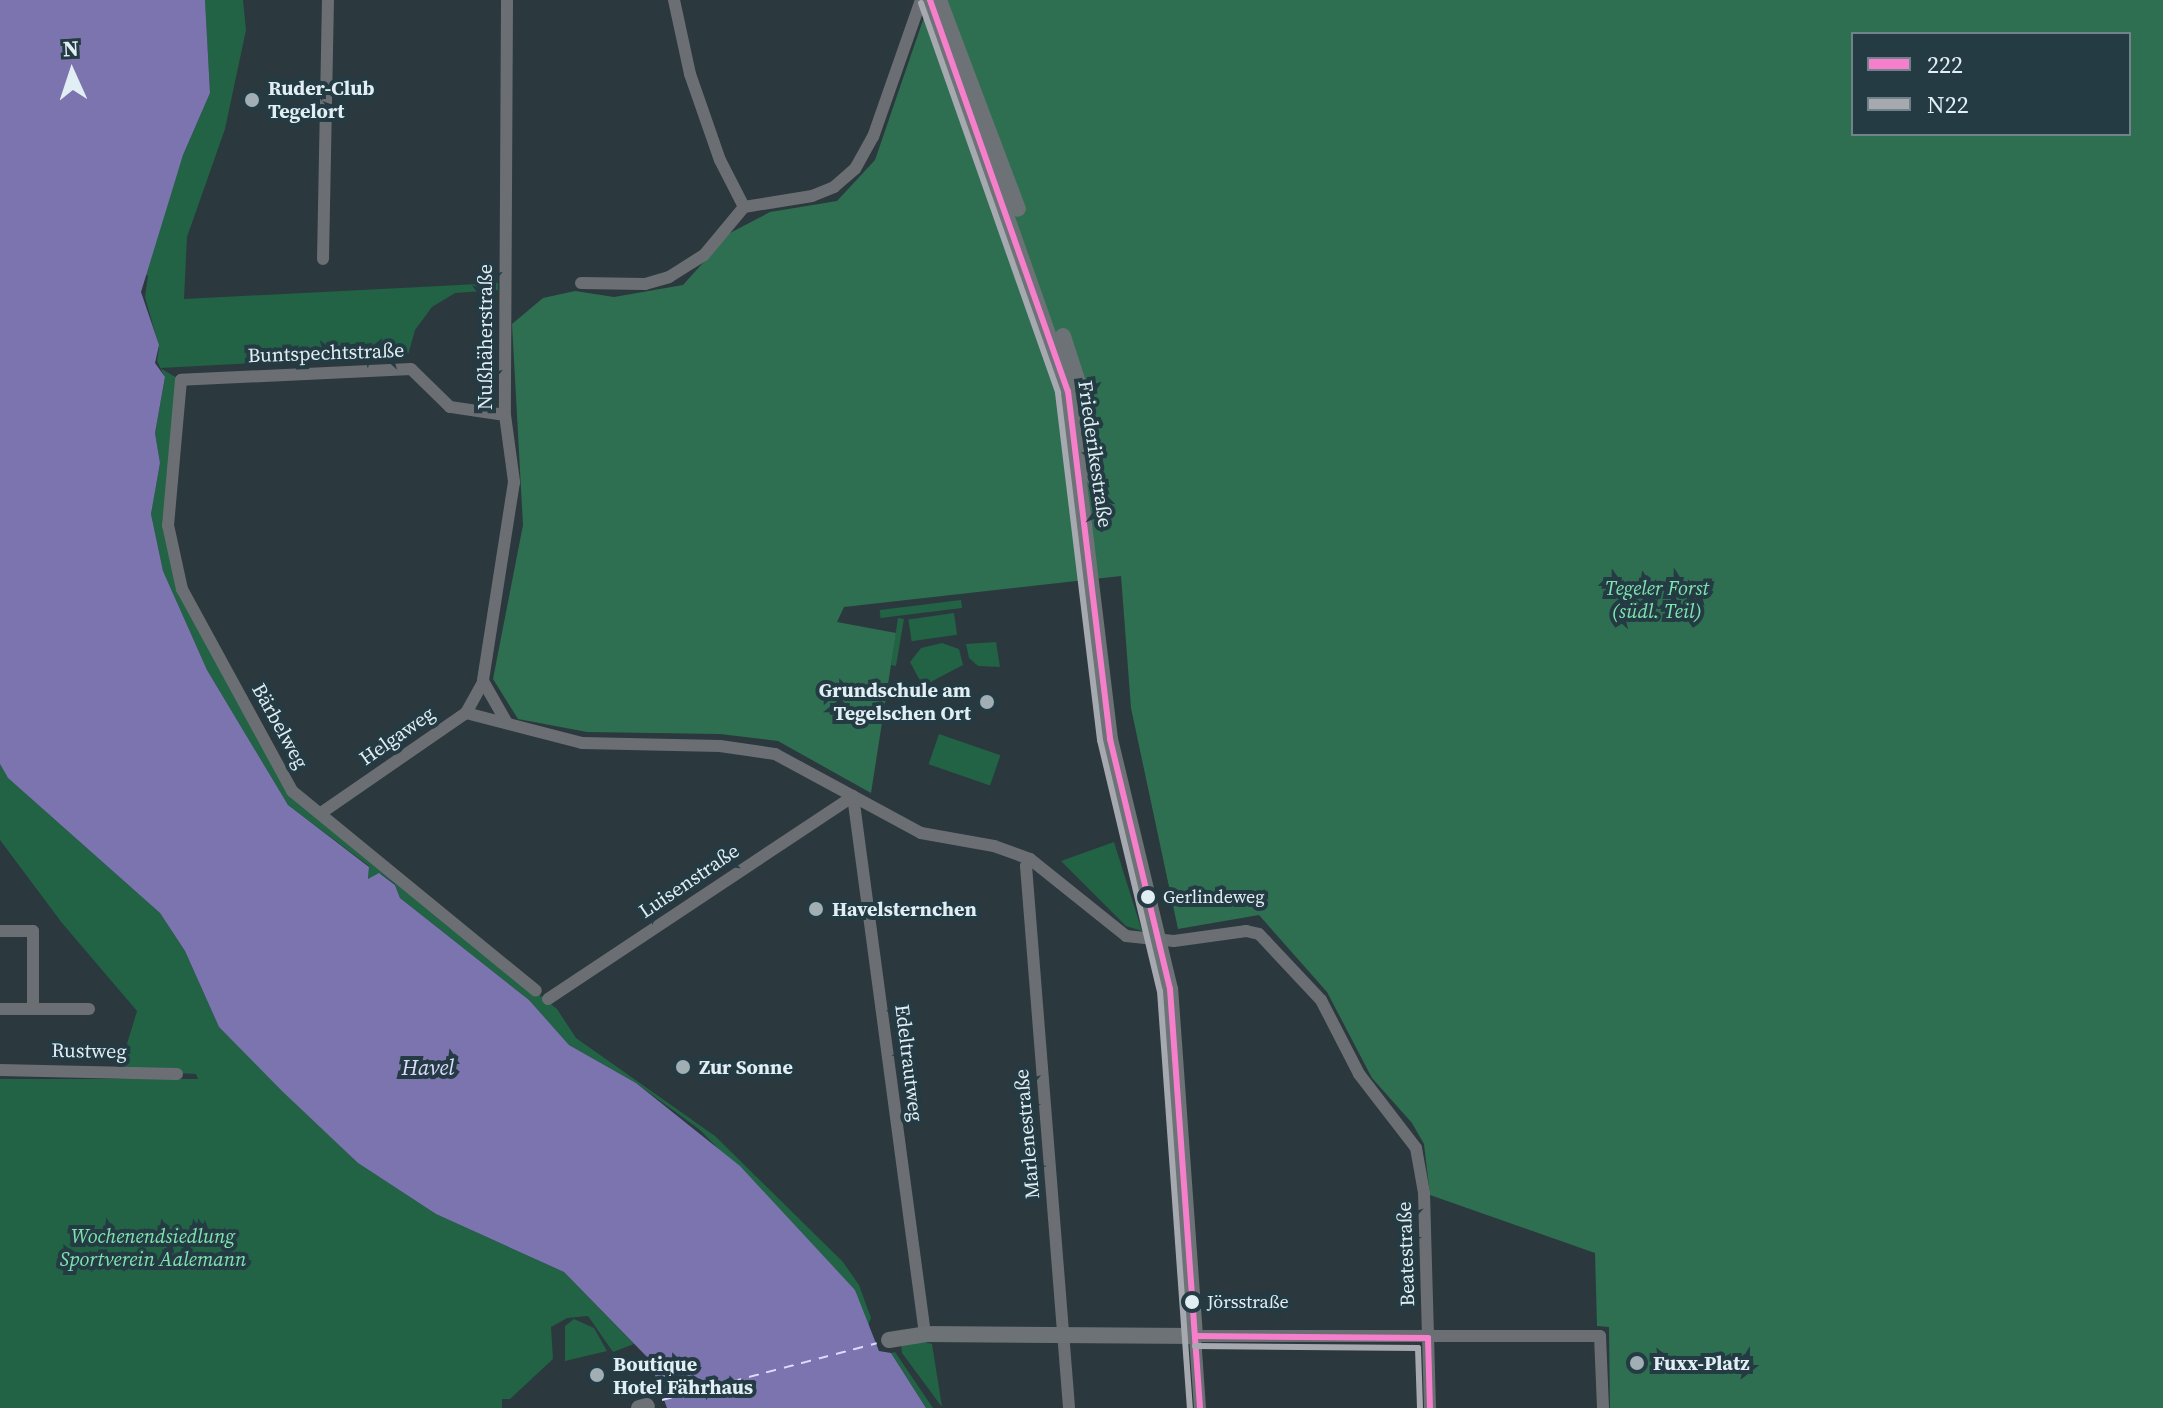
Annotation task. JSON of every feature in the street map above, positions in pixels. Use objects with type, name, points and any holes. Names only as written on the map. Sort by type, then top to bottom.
[{"type":"street","points":[[323,259],[328,0]]},
{"type":"street","name":"Nußhäherstraße","points":[[483,681],[511,521],[512,452],[505,415],[507,0]]},
{"type":"street","points":[[674,0],[690,74],[720,160],[744,207]]},
{"type":"street","points":[[581,283],[645,284],[669,277],[704,255],[744,207],[812,196],[834,187],[855,169],[873,137],[921,0]]},
{"type":"street","name":"Friederikestraße","points":[[930,0],[1064,377],[1110,739],[1161,940],[1170,989],[1200,1408]]},
{"type":"street","name":"Friederikestraße","points":[[939,0],[1080,389],[1134,837]]},
{"type":"street","name":"Buntspechtstraße","points":[[181,380],[408,368],[450,407],[505,415]]},
{"type":"street","name":"Bärbelweg","points":[[181,380],[168,525],[182,589],[292,791],[536,991]]},
{"type":"street","points":[[483,681],[503,719]]},
{"type":"street","name":"Helgaweg","points":[[321,813],[466,713],[483,681]]},
{"type":"street","points":[[466,713],[503,719],[582,743],[749,748],[786,758],[921,833],[994,846],[1030,859],[1059,878],[1108,927],[1126,936],[1161,940]]},
{"type":"street","name":"Luisenstraße","points":[[548,999],[853,796]]},
{"type":"street","name":"Edeltrautweg","points":[[853,796],[925,1334]]},
{"type":"street","name":"Marlenestraße","points":[[1030,859],[1026,866],[1069,1408]]},
{"type":"street","points":[[0,931],[33,931],[33,1009]]},
{"type":"street","name":"Beatestraße","points":[[1161,940],[1259,934],[1321,1000],[1359,1074],[1416,1148],[1424,1193],[1430,1408]]},
{"type":"street","points":[[0,1009],[89,1009]]},
{"type":"street","name":"Rustweg","points":[[0,1070],[177,1074]]},
{"type":"street","points":[[889,1340],[925,1334],[1428,1338],[1600,1336],[1603,1408]]},
{"type":"green space","points":[[205,0],[243,0],[246,30],[225,129],[187,237],[184,299],[498,283],[498,290],[455,293],[432,307],[415,330],[408,355],[160,368],[157,361],[159,347],[145,297],[148,275],[144,276],[183,155],[210,93]]},
{"type":"green space","name":"Tegeler Forst (südl. Teil)","points":[[937,0],[2163,0],[2163,1408],[1610,1408],[1609,1327],[1597,1326],[1595,1253],[1430,1195],[1424,1144],[1412,1123],[1372,1078],[1327,992],[1259,915],[1178,929],[1131,708],[1121,576],[844,607],[837,622],[896,633],[871,793],[778,741],[720,734],[587,732],[518,719],[493,679],[523,525],[512,324],[543,298],[575,291],[614,297],[683,285],[730,233],[770,212],[837,201],[875,160],[923,20]]},
{"type":"green space","points":[[160,368],[179,379],[170,467],[173,567],[291,792],[557,1009],[576,1038],[715,1136],[843,1262],[859,1285],[871,1318],[867,1328],[855,1290],[700,1130],[636,1083],[569,1045],[529,1000],[400,898],[395,884],[381,874],[368,879],[369,866],[288,805],[207,670],[163,571],[151,514],[160,463],[155,433],[165,378]]},
{"type":"green space","points":[[961,600],[962,608],[881,618],[880,610]]},
{"type":"green space","points":[[954,613],[957,635],[912,641],[908,619]]},
{"type":"green space","points":[[898,618],[904,619],[896,666],[891,665]]},
{"type":"green space","points":[[996,642],[1000,667],[978,666],[969,658],[966,644]]},
{"type":"green space","points":[[942,643],[959,649],[963,665],[923,686],[910,662],[921,648]]},
{"type":"green space","points":[[939,734],[1000,755],[990,785],[929,764]]},
{"type":"green space","name":"Wochenendsiedlung Sportverein Aalemann","points":[[0,764],[8,778],[160,913],[185,951],[219,1027],[358,1163],[436,1214],[564,1272],[634,1344],[613,1352],[588,1316],[567,1318],[551,1327],[553,1359],[510,1399],[502,1399],[502,1408],[0,1408],[0,1079],[198,1079],[196,1074],[119,1070],[137,1011],[62,923],[0,840]]},
{"type":"green space","points":[[1114,842],[1142,931],[1126,926],[1061,861]]},
{"type":"green space","points":[[574,1319],[594,1328],[607,1351],[565,1361],[565,1326]]},
{"type":"green space","points":[[901,1344],[932,1344],[942,1407],[902,1353]]},
{"type":"green space","points":[[895,1352],[933,1408],[926,1408],[891,1353]]},
{"type":"water","name":"Havel","points":[[0,0],[205,0],[210,93],[183,155],[141,292],[159,345],[155,363],[165,377],[155,433],[160,463],[151,514],[163,571],[207,670],[288,805],[369,867],[368,879],[379,873],[395,885],[400,898],[529,1000],[569,1045],[636,1083],[740,1166],[855,1290],[879,1351],[891,1353],[926,1408],[667,1408],[649,1359],[564,1272],[436,1214],[358,1163],[282,1091],[219,1027],[185,951],[160,913],[8,778],[0,764]]},
{"type":"ferry route","points":[[662,1400],[877,1343]]},
{"type":"transit line","name":"222","points":[[930,0],[1068,391],[1110,739],[1170,989],[1200,1408]]},
{"type":"transit line","name":"N22","points":[[921,3],[1058,393],[1100,740],[1160,991],[1190,1408]]},
{"type":"transit line","name":"222","points":[[1195,1336],[1428,1338]]},
{"type":"transit line","name":"222","points":[[1428,1338],[1430,1408]]},
{"type":"transit line","name":"N22","points":[[1195,1346],[1418,1348],[1420,1408]]},
{"type":"place","name":"Ruder-Club Tegelort","points":[[252,100]]},
{"type":"place","name":"Grundschule am Tegelschen Ort","points":[[987,702]]},
{"type":"place","name":"Gerlindeweg","points":[[1148,897]]},
{"type":"place","name":"Havelsternchen","points":[[816,909]]},
{"type":"place","name":"Zur Sonne","points":[[683,1067]]},
{"type":"place","name":"Jörsstraße","points":[[1192,1302]]},
{"type":"place","name":"Fuxx-Platz","points":[[1637,1363]]},
{"type":"place","name":"Boutique Hotel Fährhaus","points":[[597,1375]]}]
